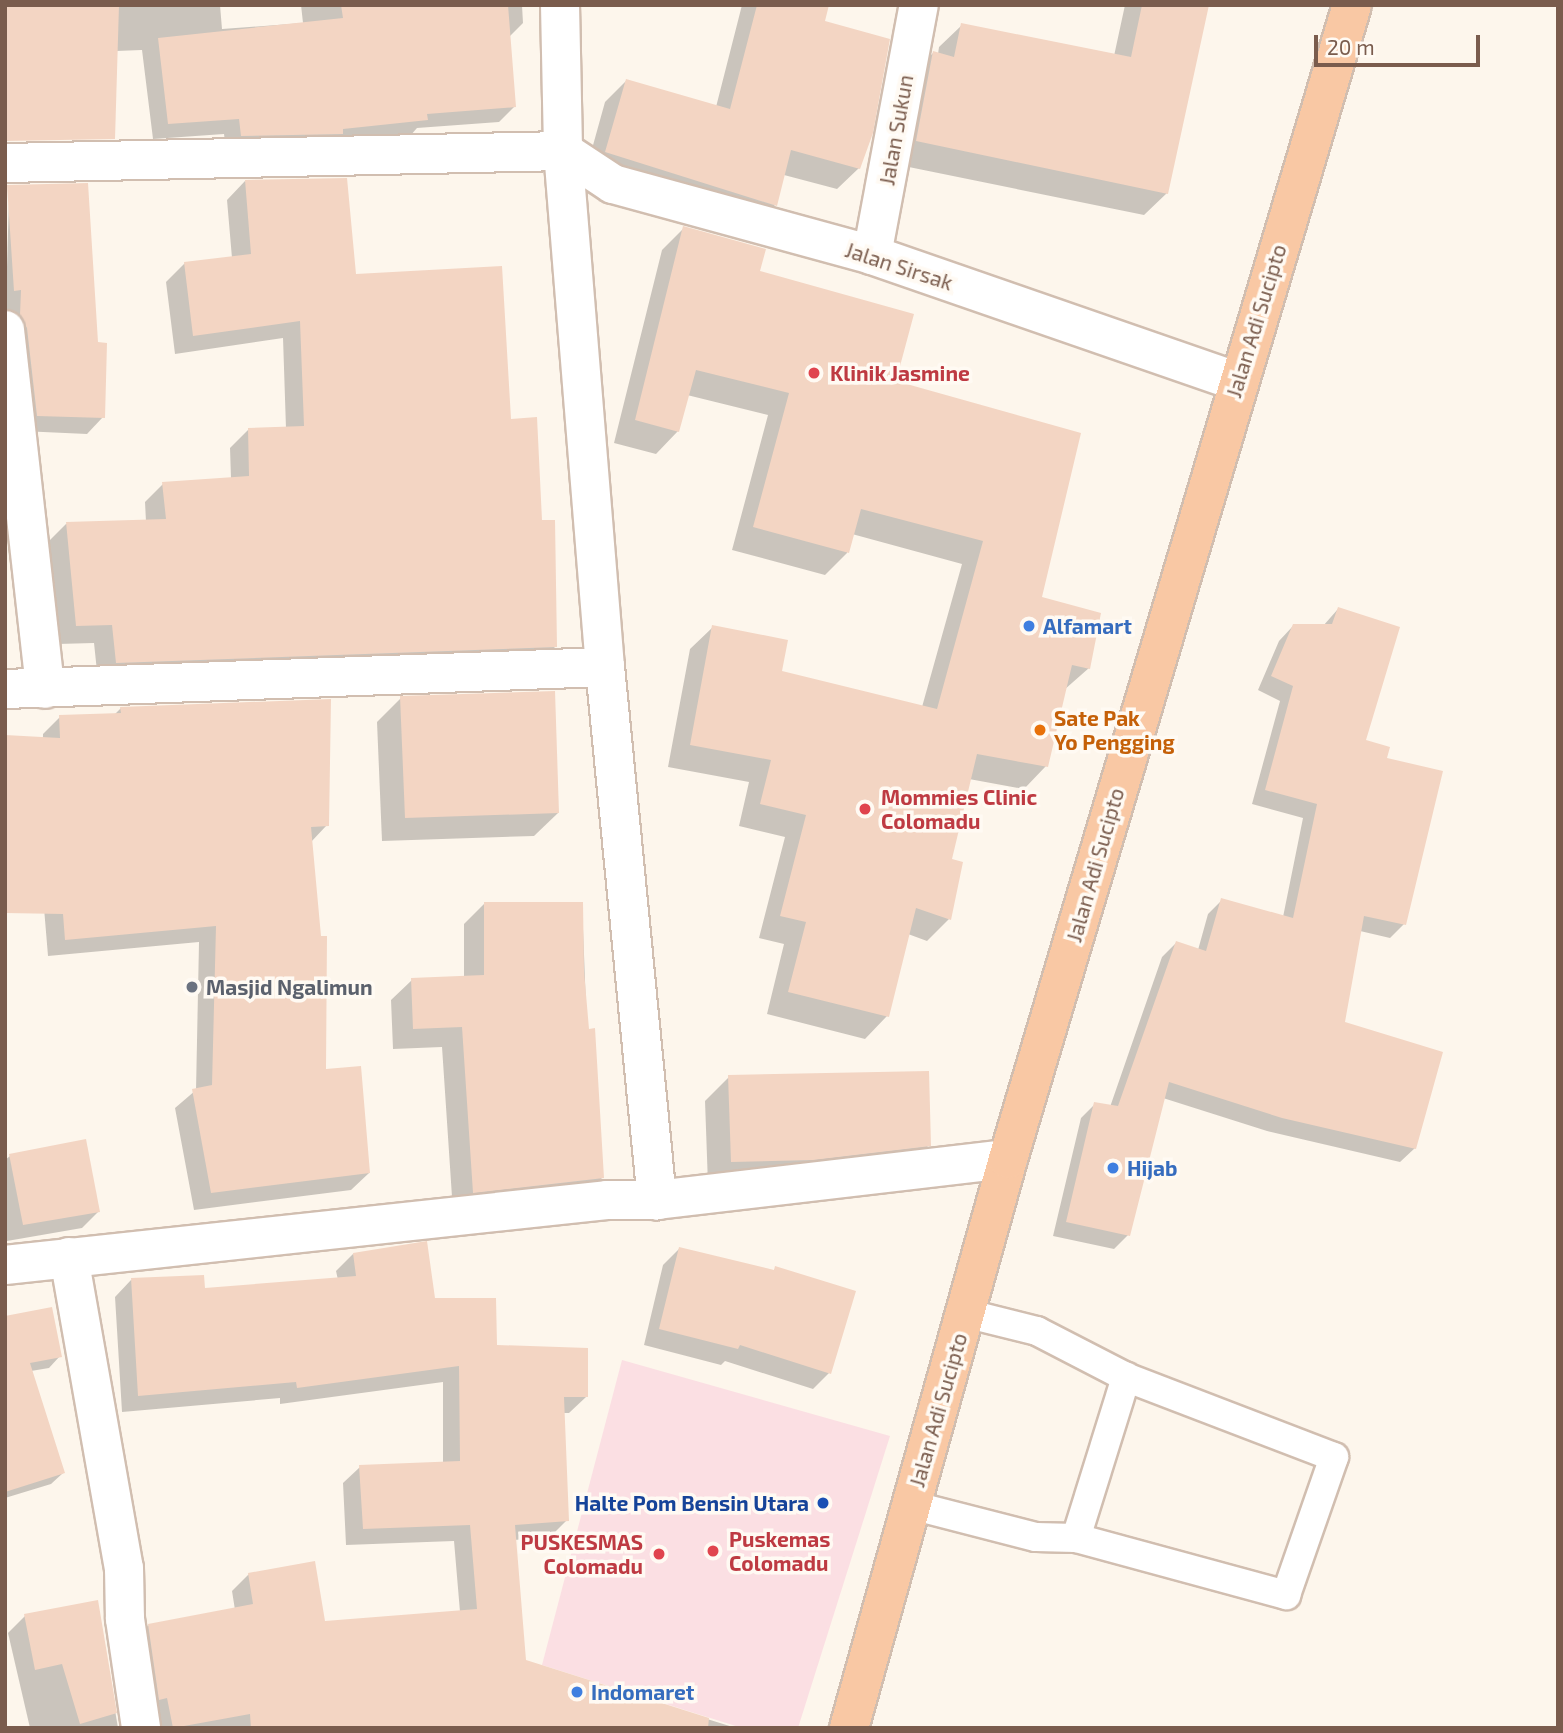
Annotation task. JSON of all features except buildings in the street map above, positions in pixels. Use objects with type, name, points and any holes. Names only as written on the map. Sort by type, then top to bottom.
[{"type":"highway","name":"Jalan Adi Sucipto","points":[[849,1728],[1008,1159],[1352,5]]},
{"type":"street","points":[[560,5],[563,151],[605,667],[657,1200]]},
{"type":"street","name":"Jalan Sukun","points":[[872,255],[919,5]]},
{"type":"street","points":[[5,163],[563,151]]},
{"type":"street","name":"Jalan Sirsak","points":[[563,151],[613,184],[872,255],[1238,382]]},
{"type":"street","points":[[5,330],[9,397],[45,689]]},
{"type":"street","points":[[5,689],[605,667]]},
{"type":"street","points":[[5,1265],[607,1200],[657,1200],[1008,1159]]},
{"type":"street","points":[[69,1257],[124,1568],[125,1619],[141,1728]]},
{"type":"lane","points":[[911,1504],[1036,1537],[1076,1538],[1286,1595],[1334,1457],[1126,1377],[1037,1331],[965,1313]]},
{"type":"lane","points":[[1076,1538],[1126,1377]]},
{"type":"shaded area","name":"Puskemas Colomadu","points":[[622,1360],[890,1436],[798,1728],[742,1728],[542,1665]]},
{"type":"place","name":"Klinik Jasmine","points":[[814,373]]},
{"type":"place","name":"Alfamart","points":[[1029,626]]},
{"type":"place","name":"Sate Pak Yo Pengging","points":[[1040,730]]},
{"type":"place","name":"Mommies Clinic Colomadu","points":[[865,809]]},
{"type":"place","name":"Masjid Ngalimun","points":[[192,987]]},
{"type":"place","name":"Hijab","points":[[1113,1168]]},
{"type":"place","name":"Halte Pom Bensin Utara","points":[[823,1503]]},
{"type":"place","name":"Puskemas Colomadu","points":[[713,1551]]},
{"type":"place","name":"PUSKESMAS Colomadu","points":[[659,1554]]},
{"type":"place","name":"Indomaret","points":[[577,1692]]}]
